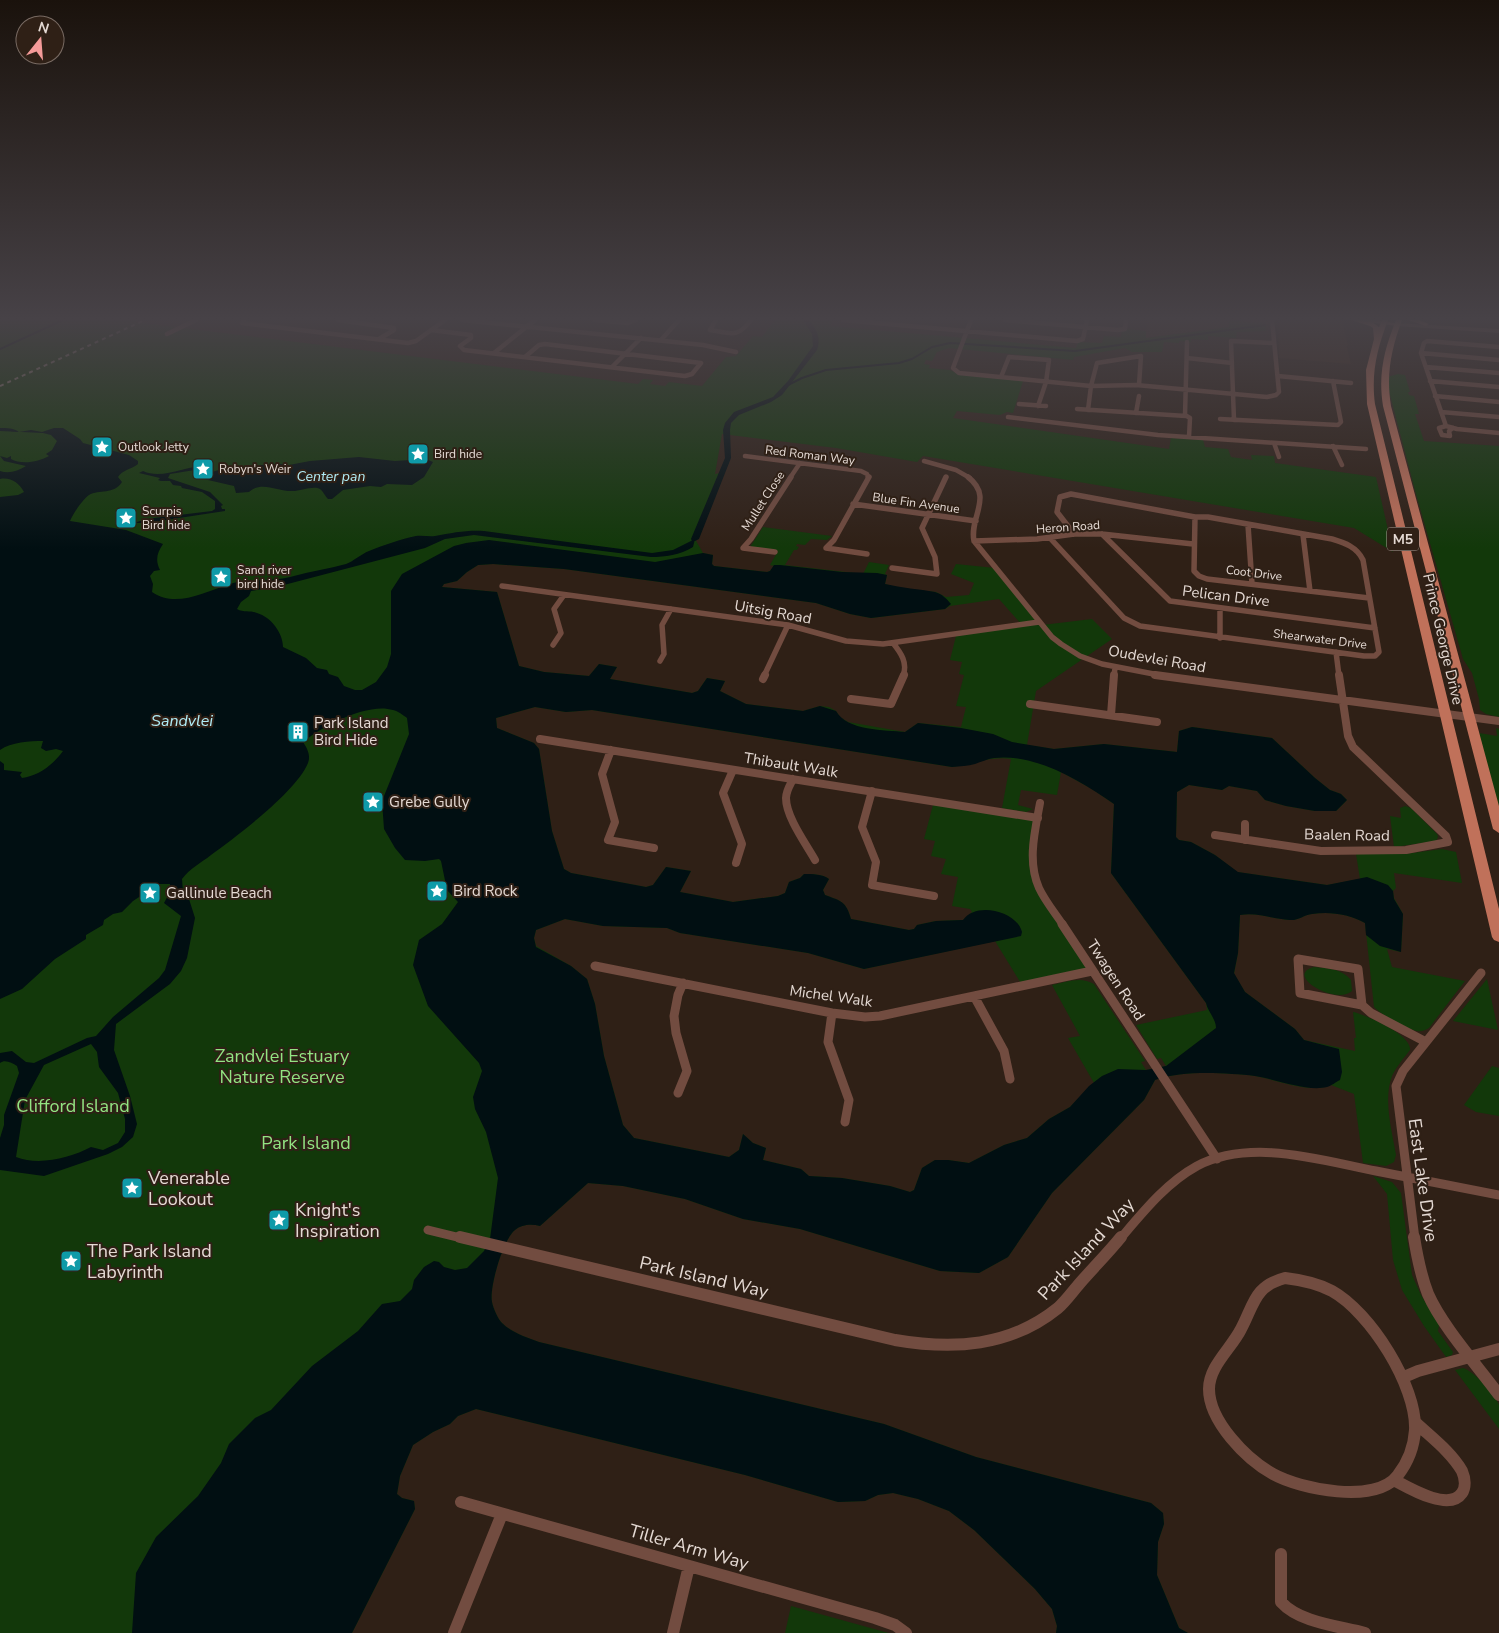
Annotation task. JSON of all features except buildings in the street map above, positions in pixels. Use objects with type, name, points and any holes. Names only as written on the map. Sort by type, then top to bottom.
[{"type":"main road","name":"Prince George Drive","points":[[1370,396],[1444,714],[1499,937]]},
{"type":"main road","name":"Prince George Drive","points":[[1385,396],[1386,406],[1499,829]]},
{"type":"street","points":[[1038,406],[1041,396]]},
{"type":"street","points":[[1088,410],[1090,396]]},
{"type":"street","points":[[1136,413],[1139,396]]},
{"type":"street","points":[[1186,396],[1186,416]]},
{"type":"street","points":[[1232,396],[1234,420]]},
{"type":"street","points":[[1254,396],[1268,396]]},
{"type":"street","points":[[1220,419],[1338,425],[1341,422],[1336,396]]},
{"type":"street","points":[[1435,396],[1446,426]]},
{"type":"street","points":[[1437,396],[1499,402]]},
{"type":"street","points":[[1019,404],[1046,406]]},
{"type":"street","points":[[1077,409],[1186,416],[1190,418],[1189,438]]},
{"type":"street","points":[[1441,412],[1499,417]]},
{"type":"street","points":[[1008,417],[1189,438],[1366,449]]},
{"type":"street","points":[[1453,428],[1449,431],[1450,436],[1442,435],[1439,428],[1446,426],[1499,433]]},
{"type":"street","points":[[1274,443],[1279,457]]},
{"type":"street","points":[[1333,446],[1342,465]]},
{"type":"street","name":"Red Roman Way","points":[[745,456],[861,471],[869,477],[853,504]]},
{"type":"street","points":[[924,461],[956,470],[976,483],[982,496],[973,532],[974,541]]},
{"type":"street","name":"Mullet Close","points":[[775,552],[743,548],[751,539],[800,463]]},
{"type":"street","points":[[892,568],[937,574],[938,570],[922,530],[946,477]]},
{"type":"street","name":"Shearwater Drive","points":[[1050,538],[1129,622],[1147,628],[1336,652],[1376,655],[1379,652],[1363,560],[1359,552],[1342,542],[1208,517],[1195,517],[1149,507],[1064,494],[1060,497],[1057,512],[1074,534]]},
{"type":"street","points":[[853,504],[834,540],[826,548],[867,554]]},
{"type":"street","name":"Blue Fin Avenue","points":[[853,504],[976,521]]},
{"type":"street","name":"Coot Drive","points":[[1195,517],[1193,544],[1194,572],[1197,575],[1207,579],[1369,598]]},
{"type":"street","points":[[1248,525],[1252,584]]},
{"type":"street","name":"Heron Road","points":[[974,541],[1050,538],[1074,534],[1102,534],[1193,544]]},
{"type":"street","name":"Pelican Drive","points":[[1102,534],[1166,599],[1175,602],[1375,628]]},
{"type":"street","points":[[1303,534],[1310,591]]},
{"type":"street","name":"Oudevlei Road","points":[[974,541],[1039,622],[1057,641],[1088,659],[1115,668],[1499,721]]},
{"type":"street","name":"Uitsig Road","points":[[502,586],[788,625],[809,629],[846,642],[874,644],[1039,622]]},
{"type":"street","points":[[553,645],[561,633],[554,610],[564,595]]},
{"type":"street","points":[[1220,608],[1220,638]]},
{"type":"street","points":[[660,661],[664,654],[662,625],[671,609]]},
{"type":"street","points":[[763,679],[788,625]]},
{"type":"street","points":[[851,699],[891,704],[896,688],[907,666],[905,659],[893,642]]},
{"type":"street","points":[[1336,652],[1342,700]]},
{"type":"street","points":[[1111,715],[1115,668]]},
{"type":"street","name":"Baalen Road","points":[[1215,835],[1322,851],[1406,850],[1448,842],[1446,836],[1353,747],[1348,736],[1342,700]]},
{"type":"street","points":[[1030,704],[1157,722]]},
{"type":"street","name":"Thibault Walk","points":[[540,739],[1038,818]]},
{"type":"street","points":[[612,750],[602,773],[615,822],[608,840],[654,848]]},
{"type":"street","points":[[733,770],[723,793],[742,844],[736,863]]},
{"type":"street","points":[[793,779],[786,795],[787,803],[798,830],[815,860]]},
{"type":"street","points":[[872,791],[862,828],[876,862],[872,885],[934,896]]},
{"type":"street","name":"Twagen Road","points":[[1040,803],[1032,857],[1034,878],[1165,1084],[1217,1159]]},
{"type":"street","points":[[1245,824],[1245,840]]},
{"type":"street","points":[[1362,1005],[1358,969],[1298,959],[1300,994],[1362,1005],[1371,1013],[1426,1042]]},
{"type":"street","name":"Michel Walk","points":[[595,966],[832,1013],[875,1016],[1092,971]]},
{"type":"street","name":"East Lake Drive","points":[[1481,974],[1403,1071],[1396,1086],[1406,1177],[1421,1276],[1438,1312],[1499,1395]]},
{"type":"street","points":[[678,1093],[687,1071],[672,1014],[683,983]]},
{"type":"street","points":[[974,996],[1004,1051],[1010,1079]]},
{"type":"street","points":[[832,1013],[828,1042],[849,1100],[845,1122]]},
{"type":"street","name":"Park Island Way","points":[[428,1230],[895,1340],[939,1346],[975,1346],[1021,1332],[1055,1311],[1171,1182],[1200,1165],[1217,1159],[1256,1153],[1288,1154],[1499,1195]]},
{"type":"street","points":[[1285,1278],[1301,1279],[1314,1283],[1340,1296],[1354,1307],[1365,1319],[1404,1377],[1413,1403],[1416,1423],[1410,1456],[1394,1480],[1368,1491],[1346,1492],[1308,1486],[1290,1482],[1273,1474],[1255,1461],[1226,1431],[1218,1420],[1209,1400],[1210,1379],[1214,1368],[1240,1331],[1262,1286],[1273,1280],[1285,1278]]},
{"type":"street","points":[[1404,1377],[1418,1371],[1499,1349]]},
{"type":"street","points":[[1394,1480],[1432,1498],[1445,1501],[1454,1500],[1463,1492],[1465,1485],[1462,1471],[1447,1452],[1416,1423]]},
{"type":"street","name":"Tiller Arm Way","points":[[461,1502],[875,1618],[895,1625],[906,1633]]},
{"type":"street","points":[[454,1633],[502,1514]]},
{"type":"street","points":[[1281,1554],[1281,1602],[1283,1606],[1296,1614],[1365,1633]]},
{"type":"street","points":[[673,1633],[689,1566]]},
{"type":"green space","name":"Zandvlei Estuary Nature Reserve","points":[[0,396],[1018,396],[1013,413],[1007,412],[1000,415],[957,411],[953,418],[1169,449],[1171,438],[1203,440],[1205,447],[1228,449],[1231,457],[1252,460],[1251,455],[1274,456],[1275,463],[1376,477],[1393,552],[1354,528],[923,456],[917,462],[836,448],[722,434],[715,474],[720,473],[695,539],[703,553],[713,555],[712,564],[714,566],[767,572],[774,566],[770,565],[778,551],[750,547],[763,527],[832,536],[827,540],[811,539],[805,545],[797,544],[796,546],[799,547],[797,550],[794,550],[785,565],[863,574],[869,562],[889,565],[885,574],[887,575],[885,584],[902,589],[936,592],[946,597],[969,595],[974,583],[951,574],[956,564],[995,568],[1042,625],[1092,619],[1112,639],[1036,691],[1027,745],[1054,749],[1104,744],[1177,752],[1179,731],[1192,727],[1272,738],[1315,778],[1330,790],[1341,794],[1347,800],[1336,811],[1315,811],[1265,800],[1257,791],[1229,786],[1222,790],[1189,785],[1177,792],[1176,837],[1179,840],[1191,842],[1215,855],[1237,872],[1327,885],[1360,879],[1356,854],[1405,854],[1442,849],[1456,852],[1462,883],[1394,873],[1396,888],[1393,891],[1394,898],[1403,914],[1401,952],[1387,949],[1392,967],[1465,981],[1429,1028],[1423,1031],[1413,1030],[1401,1025],[1374,1007],[1365,923],[1353,917],[1332,913],[1312,914],[1293,920],[1253,914],[1240,915],[1238,953],[1234,974],[1245,992],[1295,1029],[1304,1040],[1355,1051],[1354,1038],[1356,1038],[1353,1012],[1388,1026],[1409,1044],[1410,1050],[1392,1076],[1389,1085],[1389,1116],[1396,1155],[1394,1162],[1386,1166],[1363,1163],[1354,1094],[1331,1085],[1313,1088],[1303,1087],[1255,1076],[1218,1073],[1178,1075],[1155,1080],[1144,1100],[1052,1193],[1008,1257],[979,1273],[940,1271],[800,1229],[743,1219],[685,1199],[623,1186],[588,1183],[540,1226],[524,1226],[518,1228],[510,1235],[498,1264],[493,1286],[493,1307],[502,1323],[515,1332],[539,1342],[884,1424],[976,1457],[1151,1503],[1163,1513],[1164,1524],[1158,1542],[1157,1575],[1179,1628],[1188,1633],[1056,1633],[1057,1626],[1052,1609],[1035,1589],[974,1530],[949,1511],[918,1499],[893,1493],[878,1495],[865,1501],[838,1502],[745,1475],[476,1409],[458,1416],[450,1424],[413,1445],[400,1476],[397,1494],[402,1498],[414,1501],[415,1509],[352,1633],[0,1633]],"holes":[[[493,564],[564,569],[816,603],[850,614],[871,618],[945,609],[950,606],[999,599],[1023,626],[956,636],[950,660],[962,662],[959,674],[964,675],[956,706],[966,707],[961,727],[918,723],[905,732],[848,722],[829,707],[820,706],[803,711],[746,704],[720,691],[725,681],[707,678],[698,691],[692,693],[610,679],[617,667],[599,664],[589,676],[544,672],[519,666],[497,592],[442,587],[444,584],[457,581],[478,565]],[[535,707],[566,712],[592,710],[952,767],[989,759],[1011,759],[1002,808],[1026,812],[1033,809],[1018,805],[1021,790],[1057,795],[1061,772],[1114,804],[1111,873],[1206,1003],[1207,1010],[1136,1025],[1157,1059],[1161,1058],[1166,1066],[1146,1070],[1141,1062],[1145,1061],[1094,984],[1079,980],[1052,985],[1080,1036],[1068,1038],[1094,1083],[1070,1107],[1049,1119],[1027,1138],[1004,1145],[969,1163],[935,1160],[922,1168],[914,1190],[910,1192],[890,1186],[842,1178],[809,1176],[801,1169],[763,1160],[766,1148],[753,1143],[743,1134],[739,1150],[729,1157],[634,1138],[623,1125],[604,1056],[595,1004],[587,979],[571,966],[536,946],[534,938],[536,930],[565,919],[603,926],[667,928],[680,933],[808,953],[864,969],[995,941],[1022,985],[1092,971],[1034,878],[1038,818],[934,801],[924,839],[935,841],[931,856],[946,859],[941,874],[958,877],[952,906],[970,909],[972,912],[963,920],[936,921],[917,925],[914,929],[909,930],[851,919],[847,908],[842,902],[825,895],[823,890],[829,879],[823,876],[804,874],[800,878],[789,882],[785,893],[778,896],[733,902],[680,892],[691,871],[666,867],[653,885],[646,887],[571,873],[564,869],[552,831],[539,749],[534,743],[497,728],[496,718]]]},
{"type":"green space","points":[[1390,396],[1414,396],[1419,414],[1415,414],[1424,441],[1499,446],[1499,717],[1486,714],[1480,710],[1472,673],[1463,659]]},
{"type":"green space","points":[[1496,728],[1499,729],[1499,809],[1479,733],[1497,736]]},
{"type":"green space","points":[[1405,806],[1411,808],[1437,834],[1436,841],[1394,847],[1390,816],[1401,818],[1400,808]]},
{"type":"green space","points":[[1314,967],[1343,973],[1351,980],[1352,991],[1345,995],[1335,995],[1315,988],[1308,982],[1305,976],[1306,971]]},
{"type":"green space","points":[[1487,979],[1498,1030],[1453,1021]]},
{"type":"green space","points":[[1492,1066],[1499,1068],[1499,1116],[1476,1112],[1464,1105]]},
{"type":"green space","points":[[1373,1176],[1392,1182],[1401,1193],[1412,1275],[1421,1295],[1439,1325],[1438,1331],[1453,1352],[1452,1355],[1446,1357],[1402,1290],[1393,1260],[1387,1194]]},
{"type":"green space","points":[[1463,1368],[1478,1378],[1497,1401],[1499,1405],[1499,1429],[1455,1370]]},
{"type":"green space","points":[[791,1606],[885,1632],[889,1633],[785,1633]]},
{"type":"water","points":[[0,428],[5,428],[19,432],[0,431]]},
{"type":"water","name":"Sandvlei","points":[[54,428],[63,428],[83,443],[129,455],[138,461],[138,464],[118,477],[122,482],[115,489],[93,493],[86,497],[70,521],[126,530],[163,544],[157,557],[160,570],[154,571],[150,576],[153,584],[152,592],[170,599],[199,595],[243,581],[286,578],[340,566],[349,563],[366,552],[398,540],[416,536],[484,531],[652,553],[673,550],[695,539],[693,547],[683,552],[651,557],[474,535],[445,539],[425,548],[280,586],[251,591],[249,596],[241,602],[237,609],[262,615],[275,626],[281,636],[283,647],[306,658],[317,668],[327,670],[329,674],[338,677],[344,686],[355,690],[362,690],[376,682],[387,667],[391,654],[391,591],[402,574],[454,546],[489,540],[655,562],[703,553],[713,555],[712,564],[714,566],[767,572],[774,565],[780,565],[887,575],[885,584],[935,592],[951,604],[945,609],[871,618],[850,614],[816,603],[564,569],[493,564],[478,565],[457,581],[444,584],[442,587],[497,592],[519,666],[544,672],[589,676],[599,664],[617,667],[610,679],[692,693],[698,691],[707,678],[725,681],[720,691],[746,704],[803,711],[820,706],[836,711],[841,718],[857,726],[877,730],[905,732],[918,723],[993,734],[1012,742],[1054,749],[1104,744],[1177,752],[1179,731],[1192,727],[1272,738],[1315,778],[1330,790],[1341,794],[1347,800],[1336,811],[1315,811],[1265,800],[1257,791],[1229,786],[1222,790],[1189,785],[1177,792],[1176,837],[1179,840],[1191,842],[1215,855],[1238,872],[1327,885],[1367,877],[1388,885],[1393,891],[1394,899],[1403,914],[1401,952],[1380,946],[1366,935],[1365,923],[1346,915],[1319,913],[1293,920],[1253,914],[1240,915],[1238,953],[1234,973],[1245,992],[1295,1029],[1304,1040],[1339,1049],[1342,1072],[1340,1080],[1332,1085],[1310,1088],[1255,1076],[1218,1073],[1178,1075],[1155,1080],[1144,1100],[1052,1193],[1008,1257],[979,1273],[940,1271],[800,1229],[743,1219],[685,1199],[623,1186],[588,1183],[540,1226],[527,1225],[515,1230],[506,1243],[495,1275],[492,1302],[500,1321],[515,1332],[539,1342],[884,1424],[976,1457],[1151,1503],[1163,1513],[1164,1524],[1158,1542],[1157,1575],[1179,1628],[1188,1633],[1056,1633],[1057,1626],[1052,1609],[1035,1589],[974,1530],[949,1511],[918,1499],[893,1493],[878,1495],[865,1501],[838,1502],[745,1475],[476,1409],[458,1416],[450,1424],[413,1445],[400,1476],[397,1494],[402,1498],[414,1501],[415,1509],[352,1633],[132,1633],[136,1573],[156,1537],[198,1496],[221,1463],[229,1444],[255,1418],[271,1410],[312,1366],[358,1331],[382,1304],[400,1301],[412,1289],[414,1280],[424,1267],[434,1261],[439,1262],[444,1267],[455,1270],[467,1268],[484,1251],[490,1239],[498,1178],[486,1132],[475,1109],[473,1097],[482,1071],[479,1063],[428,1006],[413,965],[419,940],[442,924],[458,902],[447,890],[439,859],[425,861],[405,860],[395,848],[384,829],[382,801],[409,734],[407,718],[400,713],[383,708],[371,709],[346,717],[322,729],[303,742],[308,752],[309,760],[291,787],[265,813],[192,869],[182,879],[183,892],[189,899],[195,918],[187,958],[181,971],[170,984],[116,1024],[114,1050],[130,1096],[137,1124],[133,1137],[122,1147],[108,1154],[44,1176],[0,1170],[0,1138],[4,1125],[4,1115],[19,1073],[17,1066],[6,1061],[0,1063],[0,1053],[12,1051],[26,1062],[34,1063],[87,1038],[96,1036],[113,1017],[159,978],[165,970],[181,916],[164,903],[170,892],[170,884],[159,884],[133,901],[122,912],[113,914],[104,920],[103,925],[86,935],[86,939],[55,959],[22,989],[0,999],[0,761],[4,764],[4,770],[22,772],[20,775],[22,778],[34,775],[45,769],[63,751],[56,749],[46,751],[41,748],[43,741],[15,744],[0,750],[0,497],[18,495],[24,492],[14,481],[0,479],[0,471],[13,472],[26,466],[4,461],[0,456],[7,458],[11,456],[11,459],[15,461],[25,462],[49,456],[46,454],[52,450],[57,441],[51,435],[20,432],[31,430],[42,432]],"holes":[[[535,707],[566,712],[592,710],[952,767],[972,765],[994,758],[1010,758],[1041,764],[1057,770],[1087,786],[1114,804],[1111,873],[1206,1003],[1216,1028],[1166,1066],[1146,1070],[1118,1069],[1102,1076],[1089,1086],[1070,1107],[1049,1119],[1027,1138],[1004,1145],[969,1163],[935,1160],[922,1168],[914,1190],[910,1192],[890,1186],[842,1178],[809,1176],[801,1169],[763,1160],[766,1148],[753,1143],[743,1134],[739,1150],[729,1157],[634,1138],[623,1125],[604,1056],[595,1004],[587,979],[571,966],[536,947],[534,938],[536,930],[565,919],[603,926],[667,928],[680,933],[808,953],[864,969],[1021,936],[1022,932],[1019,925],[1005,914],[986,910],[969,914],[963,920],[936,921],[917,925],[914,929],[909,930],[851,919],[847,908],[842,902],[825,895],[823,890],[829,879],[817,875],[804,874],[800,878],[789,882],[785,893],[778,896],[733,902],[680,892],[691,871],[666,867],[653,885],[646,887],[571,873],[564,869],[552,831],[539,749],[534,743],[497,728],[496,718]],[[91,1044],[97,1052],[99,1067],[118,1093],[125,1119],[125,1132],[118,1143],[103,1150],[91,1147],[54,1160],[34,1161],[16,1157],[25,1100],[44,1065]]]},
{"type":"water","name":"Center pan","points":[[359,457],[395,461],[426,459],[433,462],[424,477],[412,485],[387,484],[381,487],[370,486],[343,490],[332,499],[328,499],[317,488],[288,491],[259,487],[249,492],[236,493],[234,486],[195,477],[229,467],[289,465],[310,461]]},
{"type":"water","points":[[204,466],[201,469],[170,474],[168,478],[210,492],[223,505],[221,506],[222,509],[225,509],[225,511],[146,523],[134,523],[146,519],[212,511],[215,509],[215,501],[202,492],[182,488],[181,486],[173,485],[170,481],[161,481],[158,480],[160,478],[139,473],[143,471],[158,474]]},
{"type":"waterway","points":[[695,539],[728,458],[728,423],[731,418],[742,410],[777,396]]},
{"type":"place","name":"Outlook Jetty","points":[[102,447]]},
{"type":"place","name":"Bird hide","points":[[418,454]]},
{"type":"place","name":"Robyn's Weir","points":[[203,469]]},
{"type":"place","name":"Scurpis Bird hide","points":[[126,518]]},
{"type":"place","name":"Sand river bird hide","points":[[221,577]]},
{"type":"place","name":"Park Island Bird Hide","points":[[298,732]]},
{"type":"place","name":"Grebe Gully","points":[[373,802]]},
{"type":"place","name":"Bird Rock","points":[[437,891]]},
{"type":"place","name":"Gallinule Beach","points":[[150,893]]},
{"type":"place","name":"Venerable Lookout","points":[[132,1188]]},
{"type":"place","name":"Knight's Inspiration","points":[[279,1220]]},
{"type":"place","name":"The Park Island Labyrinth","points":[[71,1261]]},
{"type":"park label","name":"Clifford Island","points":[[73,1106]]},
{"type":"park label","name":"Park Island","points":[[306,1143]]}]
